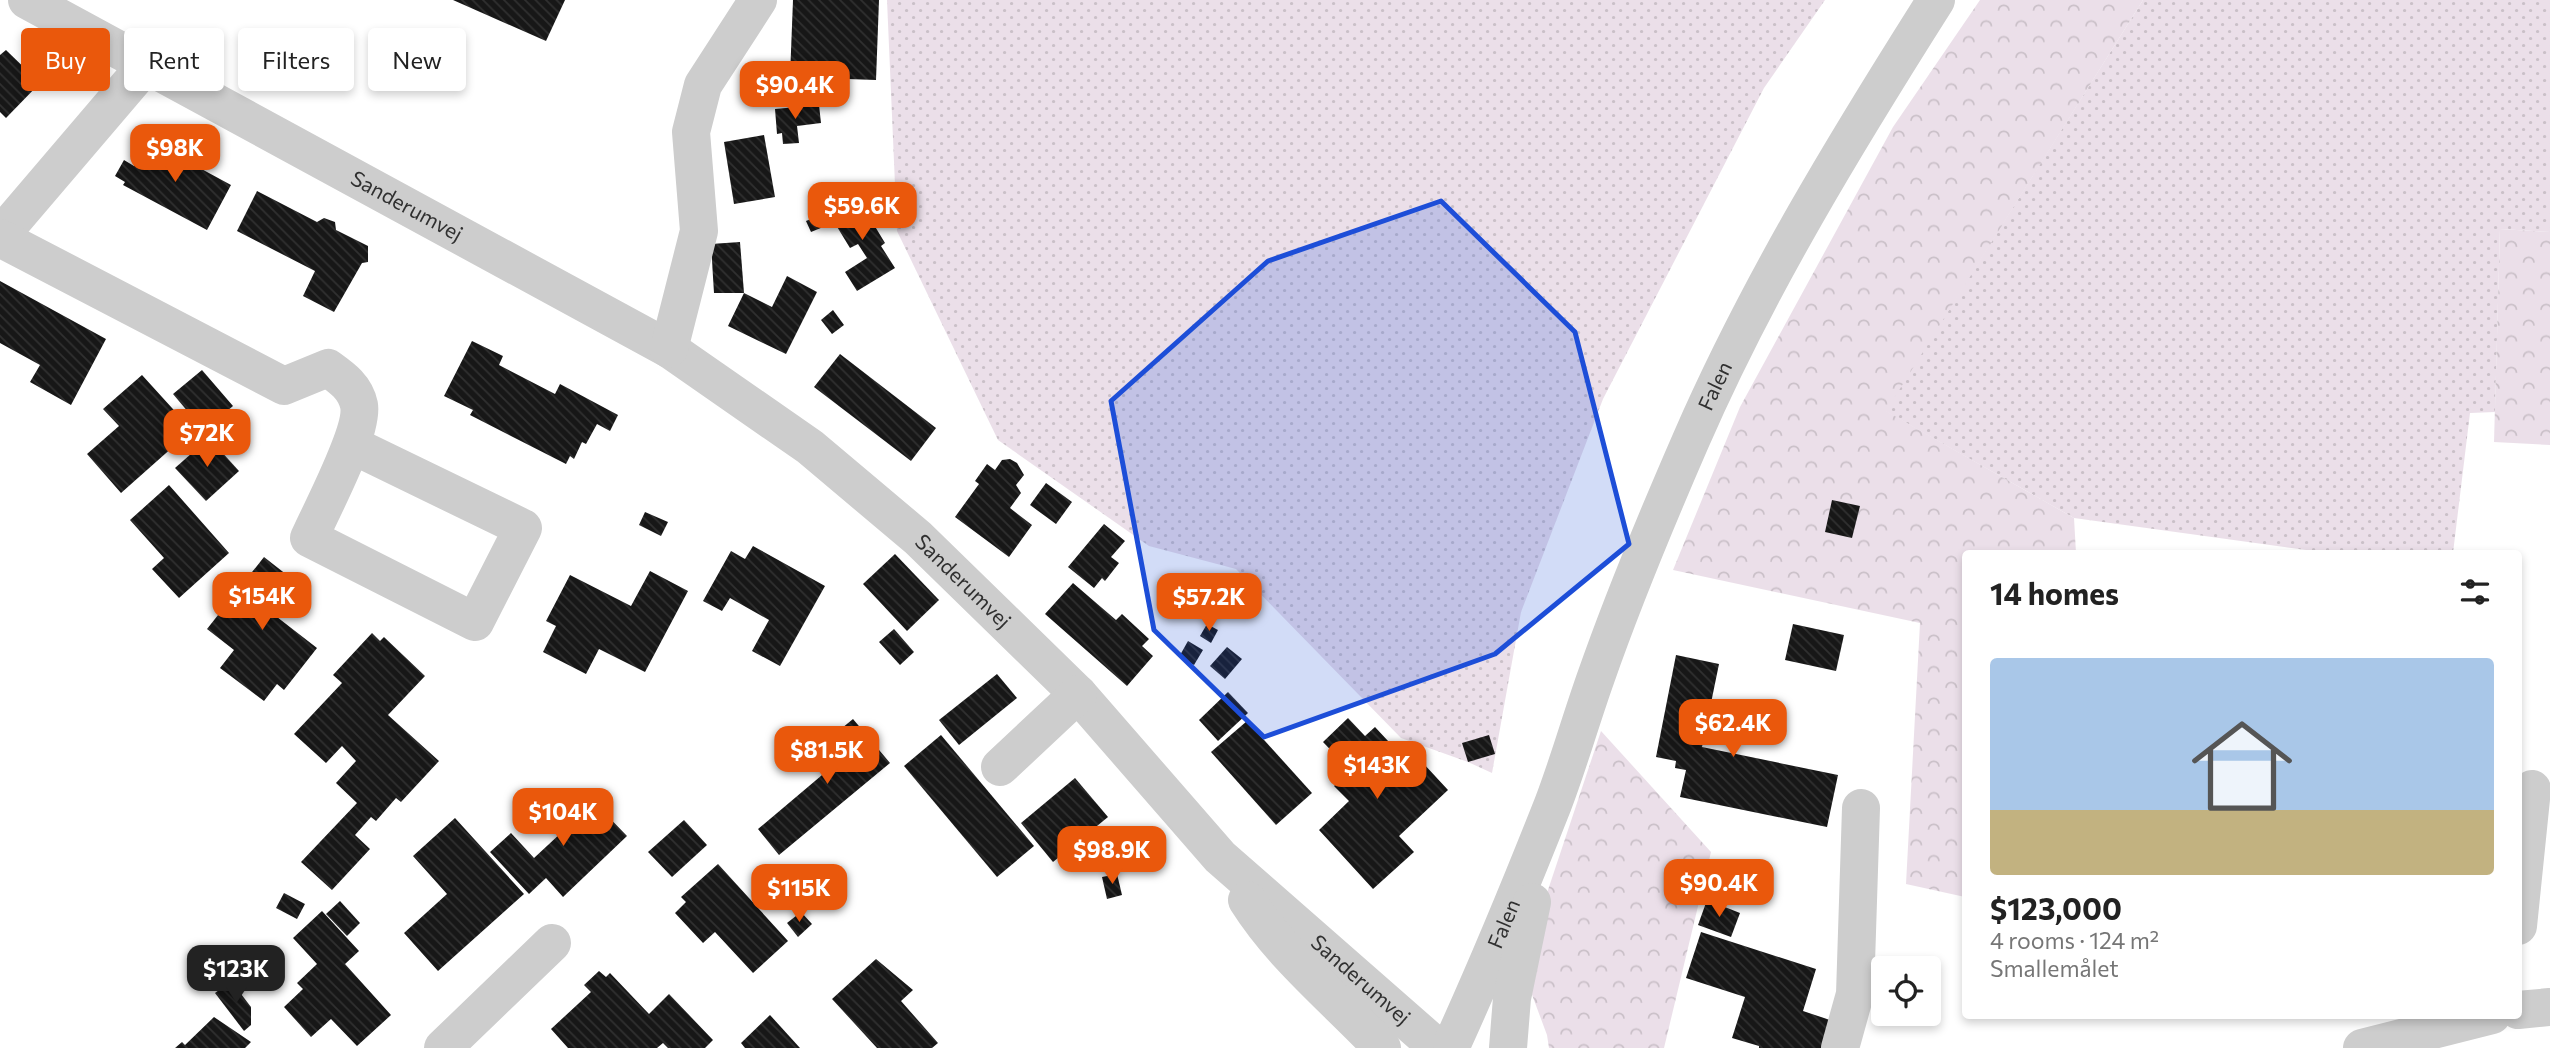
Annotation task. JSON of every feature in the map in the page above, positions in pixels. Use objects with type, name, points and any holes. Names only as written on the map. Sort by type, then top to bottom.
[{"type":"street","name":"Sanderumvej","points":[[27,0],[124,54]]},
{"type":"street","points":[[669,349],[699,231],[691,132],[703,85],[758,0]]},
{"type":"street","name":"Falen","points":[[1456,1047],[1554,801],[1596,677],[1641,558],[1692,438],[1785,252],[1848,139],[1936,0]]},
{"type":"street","points":[[124,91],[0,237],[284,386],[328,369],[349,383],[360,406],[352,445],[309,538],[475,622],[523,528],[352,445]]},
{"type":"street","name":"Sanderumvej","points":[[191,91],[669,349],[820,455],[918,538],[1078,694],[1220,857],[1263,927],[1382,1048]]},
{"type":"street","points":[[1000,767],[1078,694]]},
{"type":"street","points":[[2522,889],[2533,789]]},
{"type":"street","name":"Falen","points":[[1508,1048],[1511,998],[1554,801]]},
{"type":"street","points":[[1840,1048],[1856,994],[1861,808]]},
{"type":"street","name":"Sanderumvej","points":[[1220,857],[1456,1047]]},
{"type":"street","points":[[443,1048],[552,943]]},
{"type":"street","points":[[2522,1010],[2550,1007]]},
{"type":"street","points":[[2362,1048],[2400,1026],[2459,1019]]},
{"type":"highlighted area","points":[[1441,201],[1575,332],[1629,544],[1495,654],[1264,737],[1154,630],[1111,401],[1268,261]]},
{"type":"green space","points":[[887,0],[1825,0],[1764,88],[1603,399],[1521,612],[1492,773],[1401,738],[1236,569],[1149,546],[998,440],[897,231]]},
{"type":"green space","points":[[1980,0],[2143,0],[1886,411],[2074,518],[2076,550],[1962,550],[1962,896],[1906,884],[1920,623],[1673,570],[1740,407],[1893,127]]},
{"type":"green space","points":[[2143,0],[2550,0],[2550,232],[2500,229],[2495,412],[2470,413],[2453,550],[2306,550],[2074,518],[1885,411]]},
{"type":"green space","points":[[2500,229],[2550,232],[2550,445],[2494,442]]},
{"type":"green space","points":[[1601,731],[1711,852],[1664,1048],[1549,1048],[1547,1035],[1522,968]]},
{"type":"building","points":[[453,0],[565,0],[546,41]]},
{"type":"building","points":[[793,0],[879,0],[876,80],[790,77]]},
{"type":"building","points":[[6,50],[21,65],[21,91],[32,91],[6,118],[0,112],[0,55]]},
{"type":"building","points":[[819,105],[821,123],[797,126],[799,143],[783,144],[782,133],[777,134],[775,109]]},
{"type":"building","points":[[764,135],[775,197],[734,204],[724,142]]},
{"type":"building","points":[[148,140],[231,185],[207,230],[123,185],[125,182],[115,176],[124,160],[134,166]]},
{"type":"building","points":[[257,191],[317,222],[324,218],[335,222],[336,230],[368,246],[368,262],[362,263],[334,312],[303,296],[315,271],[237,231]]},
{"type":"building","points":[[856,195],[885,243],[881,246],[895,268],[857,291],[845,272],[867,258],[858,244],[850,248],[828,212]]},
{"type":"building","points":[[822,214],[828,225],[811,232],[806,221]]},
{"type":"building","points":[[740,242],[744,293],[714,293],[711,244]]},
{"type":"building","points":[[787,276],[817,292],[786,354],[728,326],[744,293],[772,307]]},
{"type":"building","points":[[0,281],[106,339],[71,405],[30,382],[40,365],[0,343]]},
{"type":"building","points":[[833,310],[844,325],[832,334],[821,320]]},
{"type":"building","points":[[472,341],[503,356],[499,365],[555,394],[560,384],[618,415],[610,431],[597,424],[586,444],[582,442],[574,459],[570,456],[566,464],[470,415],[473,410],[444,396]]},
{"type":"building","points":[[840,354],[936,428],[911,461],[814,387]]},
{"type":"building","points":[[202,370],[233,406],[200,434],[196,429],[200,426],[173,394]]},
{"type":"building","points":[[142,375],[192,430],[121,493],[87,454],[119,426],[103,409]]},
{"type":"building","points":[[209,438],[239,471],[206,501],[175,468]]},
{"type":"building","points":[[1010,459],[1017,463],[1024,475],[1016,485],[1021,493],[1010,508],[1032,525],[1009,557],[955,517],[979,484],[975,481],[987,464],[995,470],[1002,460]]},
{"type":"building","points":[[1046,483],[1072,502],[1056,524],[1030,505]]},
{"type":"building","points":[[169,485],[229,553],[179,598],[152,569],[164,558],[130,520]]},
{"type":"building","points":[[1832,500],[1860,506],[1852,538],[1825,532]]},
{"type":"building","points":[[645,512],[668,522],[661,536],[639,525]]},
{"type":"building","points":[[1104,524],[1125,541],[1111,557],[1119,563],[1105,581],[1102,578],[1094,588],[1068,567]]},
{"type":"building","points":[[753,546],[825,586],[780,666],[752,651],[769,620],[730,598],[722,611],[703,601],[731,551],[745,559]]},
{"type":"building","points":[[895,554],[939,600],[907,631],[863,584]]},
{"type":"building","points":[[264,557],[301,586],[277,617],[317,648],[284,690],[277,684],[264,701],[220,668],[234,650],[207,629]]},
{"type":"building","points":[[650,571],[688,591],[645,672],[599,649],[586,674],[543,652],[556,626],[546,621],[570,575],[631,606]]},
{"type":"building","points":[[1073,583],[1116,620],[1122,614],[1149,639],[1142,646],[1153,656],[1127,686],[1045,614]]},
{"type":"building","points":[[1207,624],[1218,630],[1211,643],[1200,636]]},
{"type":"building","points":[[1793,624],[1844,635],[1836,671],[1785,660]]},
{"type":"building","points":[[894,629],[914,652],[900,665],[879,642]]},
{"type":"building","points":[[372,633],[380,641],[384,637],[425,676],[388,715],[439,761],[401,802],[396,798],[376,821],[371,817],[355,835],[370,849],[332,890],[301,862],[357,803],[336,783],[356,761],[342,746],[326,763],[294,734],[342,683],[333,675]]},
{"type":"building","points":[[1188,641],[1203,650],[1194,665],[1179,657]]},
{"type":"building","points":[[1227,647],[1242,659],[1225,679],[1210,666]]},
{"type":"building","points":[[1676,655],[1719,664],[1702,747],[1838,775],[1827,827],[1680,797],[1686,770],[1675,768],[1676,761],[1656,757]]},
{"type":"building","points":[[997,674],[1017,698],[959,745],[939,720]]},
{"type":"building","points":[[1228,692],[1248,713],[1218,741],[1199,720]]},
{"type":"building","points":[[1348,718],[1365,736],[1375,727],[1402,756],[1410,749],[1448,790],[1399,836],[1414,852],[1373,889],[1319,830],[1349,801],[1334,786],[1370,753],[1367,751],[1348,768],[1323,742]]},
{"type":"building","points":[[853,719],[890,763],[779,855],[758,829],[828,770],[813,752]]},
{"type":"building","points":[[1247,721],[1312,793],[1276,825],[1211,752]]},
{"type":"building","points":[[941,735],[1034,846],[997,877],[904,766]]},
{"type":"building","points":[[1489,735],[1495,754],[1468,762],[1462,743]]},
{"type":"building","points":[[1075,778],[1108,817],[1053,862],[1021,823]]},
{"type":"building","points":[[574,793],[588,808],[594,802],[627,836],[563,897],[546,878],[529,894],[490,852],[511,833],[534,858],[562,832],[548,817]]},
{"type":"building","points":[[455,818],[524,894],[438,971],[404,933],[447,894],[413,856]]},
{"type":"building","points":[[684,820],[707,845],[672,877],[648,852]]},
{"type":"building","points":[[718,864],[788,941],[753,973],[715,932],[703,943],[675,913],[686,902],[681,897]]},
{"type":"building","points":[[1117,874],[1122,895],[1107,899],[1102,877]]},
{"type":"building","points":[[284,893],[305,904],[297,919],[276,908]]},
{"type":"building","points":[[1707,900],[1740,913],[1731,937],[1698,925]]},
{"type":"building","points":[[340,901],[360,923],[347,936],[326,914]]},
{"type":"building","points":[[322,911],[359,951],[345,964],[391,1015],[357,1046],[331,1019],[311,1037],[284,1007],[303,989],[297,983],[317,964],[293,938]]},
{"type":"building","points":[[801,912],[812,924],[798,937],[787,923]]},
{"type":"building","points":[[1701,932],[1816,969],[1803,1011],[1833,1021],[1824,1048],[1759,1048],[1732,1038],[1745,997],[1686,978]]},
{"type":"building","points":[[876,959],[913,990],[901,1001],[938,1043],[932,1048],[877,1048],[832,999]]},
{"type":"building","points":[[599,971],[606,977],[610,973],[649,1014],[669,994],[713,1040],[705,1048],[668,1048],[663,1043],[657,1048],[568,1048],[551,1029],[591,992],[584,985]]},
{"type":"building","points":[[231,981],[251,1007],[251,1025],[244,1031],[215,993]]},
{"type":"building","points":[[770,1015],[800,1048],[745,1048],[741,1043]]},
{"type":"building","points":[[214,1017],[251,1042],[245,1048],[175,1048],[182,1042],[185,1045]]}]
